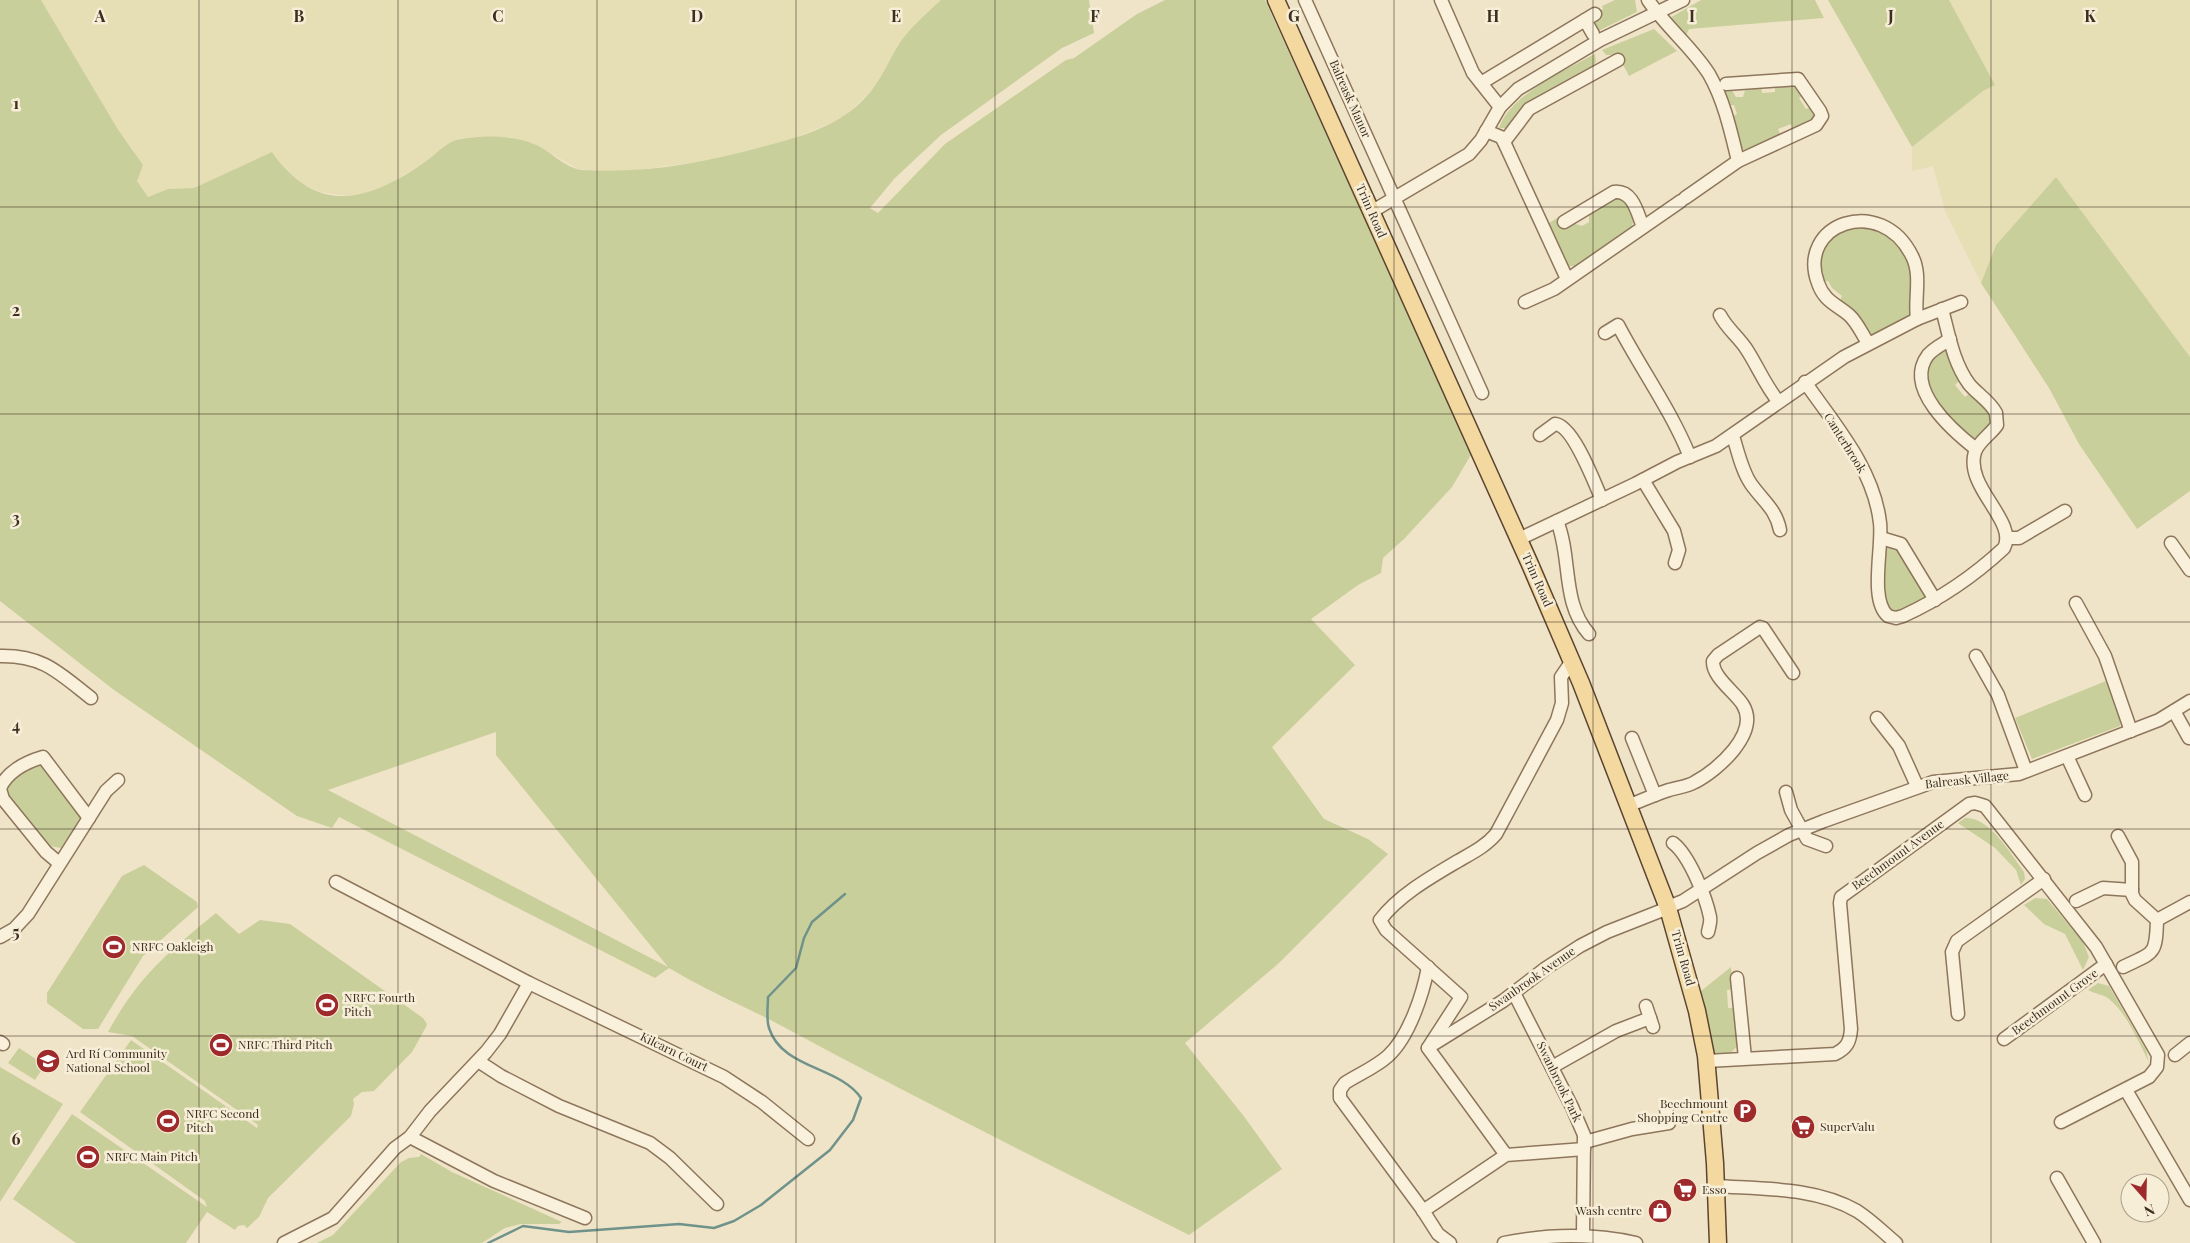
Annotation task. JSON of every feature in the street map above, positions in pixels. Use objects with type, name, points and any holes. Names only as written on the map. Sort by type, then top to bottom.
[{"type":"main road","name":"Trim Road","points":[[1276,0],[1572,661],[1630,805],[1668,907],[1697,1011],[1707,1061],[1718,1243]]},
{"type":"street","name":"Balreask Manor","points":[[1305,0],[1482,393]]},
{"type":"street","points":[[1441,0],[1473,72],[1500,107]]},
{"type":"street","points":[[1648,0],[1657,14],[1708,74],[1725,115],[1738,161]]},
{"type":"street","points":[[1372,212],[1460,162],[1469,154],[1500,107],[1518,89],[1613,34],[1683,0]]},
{"type":"street","points":[[1481,83],[1590,17],[1593,34]]},
{"type":"street","points":[[1504,142],[1530,109],[1618,60]]},
{"type":"street","points":[[1525,302],[1554,289],[1738,161],[1816,125],[1822,116],[1820,110],[1798,79],[1726,84]]},
{"type":"street","points":[[1486,130],[1501,137],[1504,142],[1567,279]]},
{"type":"street","points":[[1564,222],[1614,192],[1620,191],[1630,196],[1643,227]]},
{"type":"street","points":[[1868,344],[1849,315],[1833,305],[1822,293],[1814,267],[1816,248],[1833,230],[1844,225],[1866,220],[1876,222],[1886,227],[1906,246],[1916,267],[1917,319]]},
{"type":"street","points":[[1519,539],[1732,436],[1805,382],[1868,344],[1917,319],[1961,302]]},
{"type":"street","points":[[1942,309],[1961,371],[1970,385],[1996,413],[1997,425],[1976,449],[1973,466],[1974,473],[2007,538],[2019,538],[2065,511]]},
{"type":"street","points":[[1720,315],[1728,328],[1747,349],[1761,378],[1778,401]]},
{"type":"street","points":[[1605,333],[1618,325],[1644,374],[1672,418],[1690,457]]},
{"type":"street","points":[[1950,339],[1928,355],[1923,364],[1923,385],[1939,415],[1976,449]]},
{"type":"street","name":"Canterbrook","points":[[1805,382],[1848,443],[1862,467],[1878,510],[1881,538],[1878,592],[1879,602],[1885,613],[1892,618],[1904,616],[1935,600],[1993,559],[2004,548],[2007,538]]},
{"type":"street","points":[[1540,435],[1555,424],[1562,426],[1566,430],[1578,449],[1602,500]]},
{"type":"street","points":[[1732,436],[1747,476],[1778,518],[1780,530]]},
{"type":"street","points":[[1643,480],[1674,531],[1679,550],[1675,563]]},
{"type":"street","points":[[1557,521],[1566,544],[1568,580],[1573,605],[1577,618],[1589,634]]},
{"type":"street","points":[[1881,538],[1901,544],[1935,600]]},
{"type":"street","points":[[2171,543],[2190,570]]},
{"type":"street","points":[[2076,603],[2105,656],[2131,731]]},
{"type":"street","points":[[1630,805],[1696,782],[1714,768],[1744,736],[1747,729],[1747,714],[1738,699],[1715,671],[1712,661],[1718,655],[1760,627],[1766,630],[1793,673]]},
{"type":"street","points":[[0,656],[18,655],[47,664],[91,698]]},
{"type":"street","points":[[1976,656],[1998,695],[2026,771]]},
{"type":"street","points":[[1506,1155],[1428,1048],[1461,997],[1386,930],[1380,920],[1388,910],[1426,881],[1489,842],[1496,834],[1557,720],[1562,703],[1560,677],[1572,661]]},
{"type":"street","name":"Balreask Village","points":[[1668,907],[1683,901],[1757,853],[1800,830],[1917,786],[1933,782],[1999,777],[2026,771],[2131,731],[2174,711],[2190,701]]},
{"type":"street","points":[[2174,711],[2189,738]]},
{"type":"street","points":[[1877,718],[1899,746],[1917,786]]},
{"type":"street","points":[[1632,738],[1655,795]]},
{"type":"street","points":[[2067,756],[2085,795]]},
{"type":"street","points":[[59,863],[46,852],[4,799],[0,788],[5,778],[30,761],[43,757],[89,818]]},
{"type":"street","points":[[0,937],[14,929],[28,914],[106,792],[118,780]]},
{"type":"street","points":[[1786,792],[1800,830],[1807,839],[1826,846]]},
{"type":"street","name":"Beechmount Avenue","points":[[1707,1061],[1835,1054],[1846,1048],[1851,1037],[1851,1029],[1841,897],[1969,804],[1975,803],[1985,806],[2091,940],[2158,1055],[2154,1072],[2126,1090],[2061,1122]]},
{"type":"street","points":[[2118,836],[2132,862],[2132,890],[2135,900],[2157,920]]},
{"type":"street","points":[[1673,844],[1683,852],[1700,890],[1710,916],[1708,932]]},
{"type":"street","points":[[1958,1014],[1954,947],[1963,936],[2044,879]]},
{"type":"street","name":"Kilcarn Court","points":[[336,882],[529,983],[665,1046],[724,1077],[762,1102],[808,1140]]},
{"type":"street","points":[[2076,901],[2103,888],[2132,890]]},
{"type":"street","points":[[2157,920],[2190,902]]},
{"type":"street","name":"Swanbrook Avenue","points":[[1428,1048],[1514,994],[1546,968],[1586,942],[1668,907]]},
{"type":"street","points":[[2123,967],[2152,952],[2156,943],[2157,920]]},
{"type":"street","name":"Beechmount Grove","points":[[2004,1039],[2106,964]]},
{"type":"street","points":[[1428,967],[1424,993],[1399,1042],[1388,1056],[1345,1083],[1340,1090],[1340,1098],[1423,1210],[1438,1234],[1450,1243]]},
{"type":"street","points":[[1737,978],[1745,1058]]},
{"type":"street","points":[[284,1243],[333,1218],[396,1148],[410,1137],[430,1111],[478,1061],[500,1034],[529,983]]},
{"type":"street","name":"Swanbrook Park","points":[[1514,994],[1579,1122],[1584,1146],[1583,1235]]},
{"type":"street","points":[[1552,1066],[1616,1031],[1650,1017]]},
{"type":"street","points":[[2175,1055],[2190,1043]]},
{"type":"street","points":[[478,1061],[501,1076],[559,1106],[650,1143],[670,1158],[717,1204]]},
{"type":"street","points":[[2126,1090],[2190,1200]]},
{"type":"street","points":[[1423,1210],[1506,1155],[1584,1146],[1632,1129],[1669,1122],[1666,1109]]},
{"type":"street","points":[[410,1137],[494,1181],[585,1218]]},
{"type":"street","points":[[2057,1178],[2094,1243]]},
{"type":"street","points":[[1716,1186],[1775,1190],[1831,1200],[1858,1212],[1896,1243]]},
{"type":"street","points":[[1504,1243],[1536,1237],[1583,1235],[1636,1243]]},
{"type":"shaded area","points":[[41,0],[941,0],[897,47],[879,83],[843,118],[791,139],[720,159],[620,172],[578,169],[535,144],[510,137],[474,137],[458,139],[446,145],[429,159],[386,186],[354,197],[320,192],[296,181],[272,152],[194,188],[168,189],[148,197],[137,181],[135,152],[117,128]]},
{"type":"shaded area","points":[[1949,0],[2190,0],[2190,357],[2056,177],[1996,245],[1981,283],[1945,211],[1933,166],[1912,171],[1912,147],[1983,91],[1995,85]]},
{"type":"green space","points":[[0,0],[41,0],[117,128],[143,165],[137,181],[148,197],[168,189],[194,188],[272,152],[290,173],[308,187],[327,194],[347,196],[387,185],[408,173],[452,142],[479,137],[508,137],[526,141],[540,147],[569,166],[582,170],[651,169],[718,158],[801,136],[827,126],[850,112],[872,90],[906,35],[941,0],[1089,0],[1094,33],[1062,48],[941,135],[895,178],[870,208],[878,213],[945,144],[1066,60],[1074,58],[1137,14],[1165,0],[1265,0],[1472,453],[1452,487],[1404,539],[1383,558],[1381,573],[1358,585],[1311,619],[1355,665],[1272,747],[1324,819],[1368,839],[1388,854],[1278,964],[1185,1043],[1243,1115],[1282,1169],[1189,1235],[780,1025],[696,984],[669,968],[655,978],[339,817],[332,828],[297,816],[114,690],[0,601]],"holes":[[[496,732],[496,755],[668,967],[328,790]]]},
{"type":"green space","points":[[1615,0],[1635,0],[1637,12],[1596,32],[1594,25],[1598,18],[1597,13],[1603,9],[1602,6]]},
{"type":"green space","points":[[1701,0],[1815,0],[1824,18],[1689,29],[1685,38],[1668,19]]},
{"type":"green space","points":[[1828,0],[1949,0],[1995,85],[1983,91],[1912,147]]},
{"type":"green space","points":[[1654,29],[1677,51],[1629,76],[1618,55],[1606,55],[1602,50]]},
{"type":"green space","points":[[1595,54],[1596,62],[1593,66],[1521,107],[1506,128],[1499,128],[1505,116],[1526,94],[1554,76]]},
{"type":"green space","points":[[1716,79],[1725,79],[1736,97],[1743,97],[1745,90],[1750,86],[1761,85],[1762,93],[1775,92],[1775,85],[1795,83],[1805,95],[1799,98],[1806,109],[1813,106],[1816,110],[1815,120],[1793,130],[1791,124],[1778,129],[1781,136],[1747,150],[1740,149],[1731,117],[1737,114],[1734,105],[1728,106]]},
{"type":"green space","points":[[2056,177],[2190,357],[2190,491],[2137,529],[2079,444],[2049,388],[1981,283],[1996,245]]},
{"type":"green space","points":[[1615,197],[1625,199],[1634,219],[1631,229],[1577,266],[1568,266],[1546,225],[1560,216],[1566,227],[1572,223],[1582,226],[1589,222],[1589,213]]},
{"type":"green space","points":[[1872,225],[1901,246],[1912,268],[1909,318],[1872,336],[1839,303],[1842,296],[1832,288],[1828,281],[1822,282],[1819,257],[1824,243],[1835,233],[1850,228]]},
{"type":"green space","points":[[1941,350],[1945,350],[1960,380],[1955,385],[1965,397],[1970,393],[1974,396],[1989,415],[1990,425],[1974,442],[1957,431],[1929,391],[1925,373],[1929,362]]},
{"type":"green space","points":[[1887,546],[1896,546],[1925,597],[1923,603],[1890,614],[1882,586]]},
{"type":"green space","points":[[2106,681],[2121,722],[2120,726],[2032,759],[2015,718]]},
{"type":"green space","points":[[41,762],[81,816],[80,821],[62,848],[49,846],[6,793],[8,782],[33,764]]},
{"type":"green space","points":[[1965,818],[1983,823],[2006,846],[2024,872],[2025,879],[2021,885],[2016,870],[1995,848],[1958,823]]},
{"type":"green space","name":"NRFC Oakleigh","points":[[144,865],[197,902],[198,907],[143,956],[98,1029],[83,1029],[47,1003],[47,993],[122,876]]},
{"type":"green space","points":[[2035,898],[2047,899],[2083,942],[2089,957],[2083,970],[2065,934],[2044,924],[2024,905]]},
{"type":"green space","points":[[216,913],[239,934],[260,920],[290,924],[423,1018],[427,1024],[426,1027],[412,1052],[374,1091],[362,1092],[353,1099],[354,1104],[351,1116],[268,1198],[259,1217],[247,1228],[244,1225],[238,1226],[235,1230],[207,1212],[186,1243],[76,1243],[13,1199],[72,1114],[207,1207],[205,1201],[80,1112],[131,1040],[257,1128],[258,1125],[132,1036],[108,1032],[131,996],[155,966]]},
{"type":"green space","points":[[1731,967],[1733,989],[1727,990],[1728,1008],[1735,1008],[1739,1044],[1729,1055],[1715,1056],[1701,991]]},
{"type":"green space","points":[[2098,983],[2109,986],[2146,1050],[2149,1062],[2132,1029],[2116,1005],[2107,997],[2088,990]]},
{"type":"green space","points":[[19,1048],[45,1065],[35,1080],[8,1063]]},
{"type":"green space","points":[[0,1067],[63,1104],[0,1202]]},
{"type":"green space","points":[[421,1154],[452,1172],[562,1222],[559,1224],[521,1224],[505,1228],[482,1243],[317,1243],[333,1235],[401,1162],[409,1158],[419,1157]]},
{"type":"waterway","points":[[488,1243],[523,1226],[569,1232],[679,1224],[714,1228],[734,1221],[761,1205],[830,1150],[853,1120],[861,1098],[851,1087],[839,1079],[798,1060],[786,1052],[776,1041],[769,1028],[767,1017],[768,997],[796,968],[804,938],[812,922],[845,894]]},
{"type":"place","name":"NRFC Oakleigh","points":[[114,947]]},
{"type":"place","name":"NRFC Fourth Pitch","points":[[327,1005]]},
{"type":"place","name":"NRFC Third Pitch","points":[[221,1045]]},
{"type":"place","name":"Ard Rí Community National School","points":[[48,1061]]},
{"type":"place","name":"Beechmount Shopping Centre","points":[[1745,1111]]},
{"type":"place","name":"NRFC Second Pitch","points":[[168,1121]]},
{"type":"place","name":"SuperValu","points":[[1803,1127]]},
{"type":"place","name":"NRFC Main Pitch","points":[[88,1157]]},
{"type":"place","name":"Esso","points":[[1685,1190]]},
{"type":"place","name":"Wash centre","points":[[1660,1211]]}]
